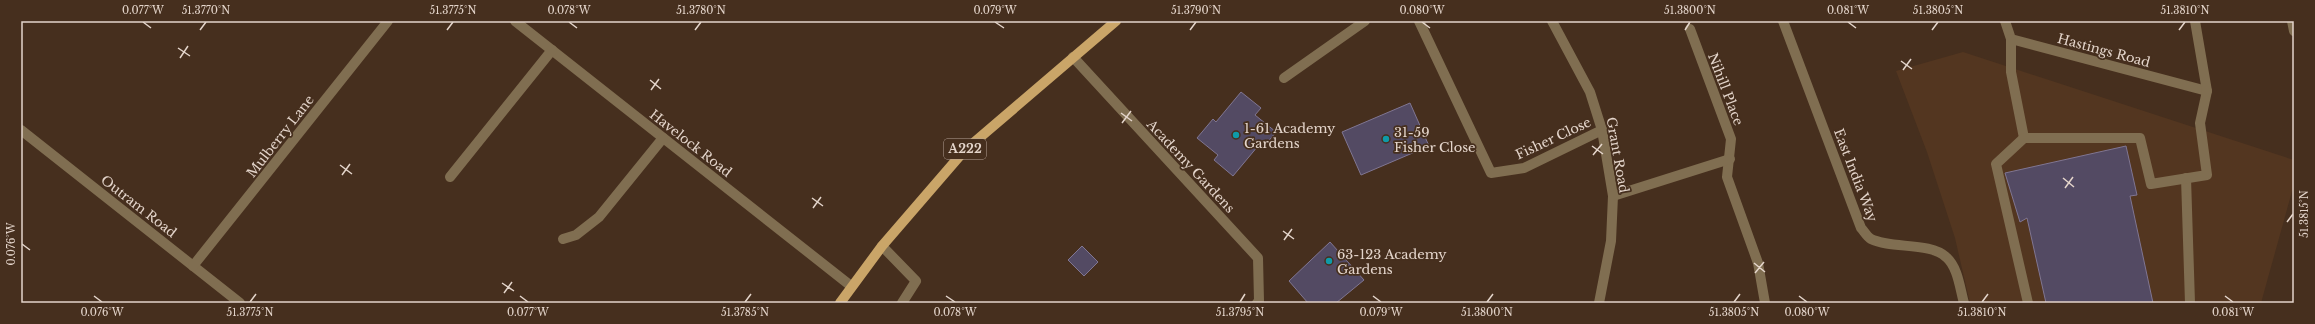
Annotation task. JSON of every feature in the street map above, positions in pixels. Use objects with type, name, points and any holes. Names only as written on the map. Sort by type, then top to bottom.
[{"type":"main road","name":"A222","points":[[840,303],[851,286],[882,246],[964,151],[1116,21]]},
{"type":"street","name":"Mulberry Lane","points":[[193,266],[388,21]]},
{"type":"street","name":"Havelock Road","points":[[515,21],[851,286]]},
{"type":"street","points":[[1284,78],[1365,21]]},
{"type":"street","name":"Fisher Close","points":[[1419,21],[1491,173],[1524,168],[1602,130]]},
{"type":"street","name":"Grant Road","points":[[1552,21],[1590,92],[1602,130],[1613,196],[1611,241],[1599,303]]},
{"type":"street","name":"East India Way","points":[[1783,21],[1861,228],[1870,239],[1881,243],[1933,251],[1946,257],[1954,270],[1964,303]]},
{"type":"street","points":[[2005,21],[2011,38],[2011,72],[2024,138]]},
{"type":"street","points":[[2028,303],[2011,223],[1996,164],[2024,138],[2140,138],[2151,184],[2207,174],[2200,123],[2207,91],[2195,21]]},
{"type":"street","points":[[2292,21],[2294,31]]},
{"type":"street","name":"Nihill Place","points":[[1690,29],[1731,139],[1727,178],[1758,263],[1765,303]]},
{"type":"street","name":"Hastings Road","points":[[2011,38],[2207,91]]},
{"type":"street","points":[[450,176],[552,50]]},
{"type":"street","name":"Academy Gardens","points":[[1073,57],[1258,258],[1259,301],[1257,303]]},
{"type":"street","name":"Outram Road","points":[[21,130],[240,303]]},
{"type":"street","points":[[563,239],[576,235],[600,217],[663,138]]},
{"type":"street","points":[[1613,196],[1730,159]]},
{"type":"street","points":[[2186,178],[2190,303]]},
{"type":"street","points":[[882,246],[916,281],[902,303]]},
{"type":"shaded area","points":[[1963,52],[2294,160],[2294,184],[2261,303],[1970,303],[1955,238],[1927,152],[1896,71]]},
{"type":"building","name":"1-61 Academy Gardens","points":[[1241,92],[1261,108],[1255,115],[1276,132],[1262,149],[1258,146],[1233,176],[1214,160],[1218,155],[1197,138],[1213,119],[1216,122]]},
{"type":"building","name":"31-59 Fisher Close","points":[[1410,103],[1429,146],[1361,175],[1342,132]]},
{"type":"building","points":[[2126,146],[2137,195],[2130,196],[2153,303],[2046,303],[2027,218],[2020,222],[2005,173]]},
{"type":"building","name":"63-123 Academy Gardens","points":[[1330,242],[1364,280],[1336,303],[1308,303],[1289,281]]},
{"type":"building","points":[[1082,246],[1098,262],[1084,276],[1068,260]]},
{"type":"place","name":"1-61 Academy Gardens","points":[[1236,135]]},
{"type":"place","name":"31-59 Fisher Close","points":[[1386,139]]},
{"type":"place","name":"63-123 Academy Gardens","points":[[1329,261]]}]
